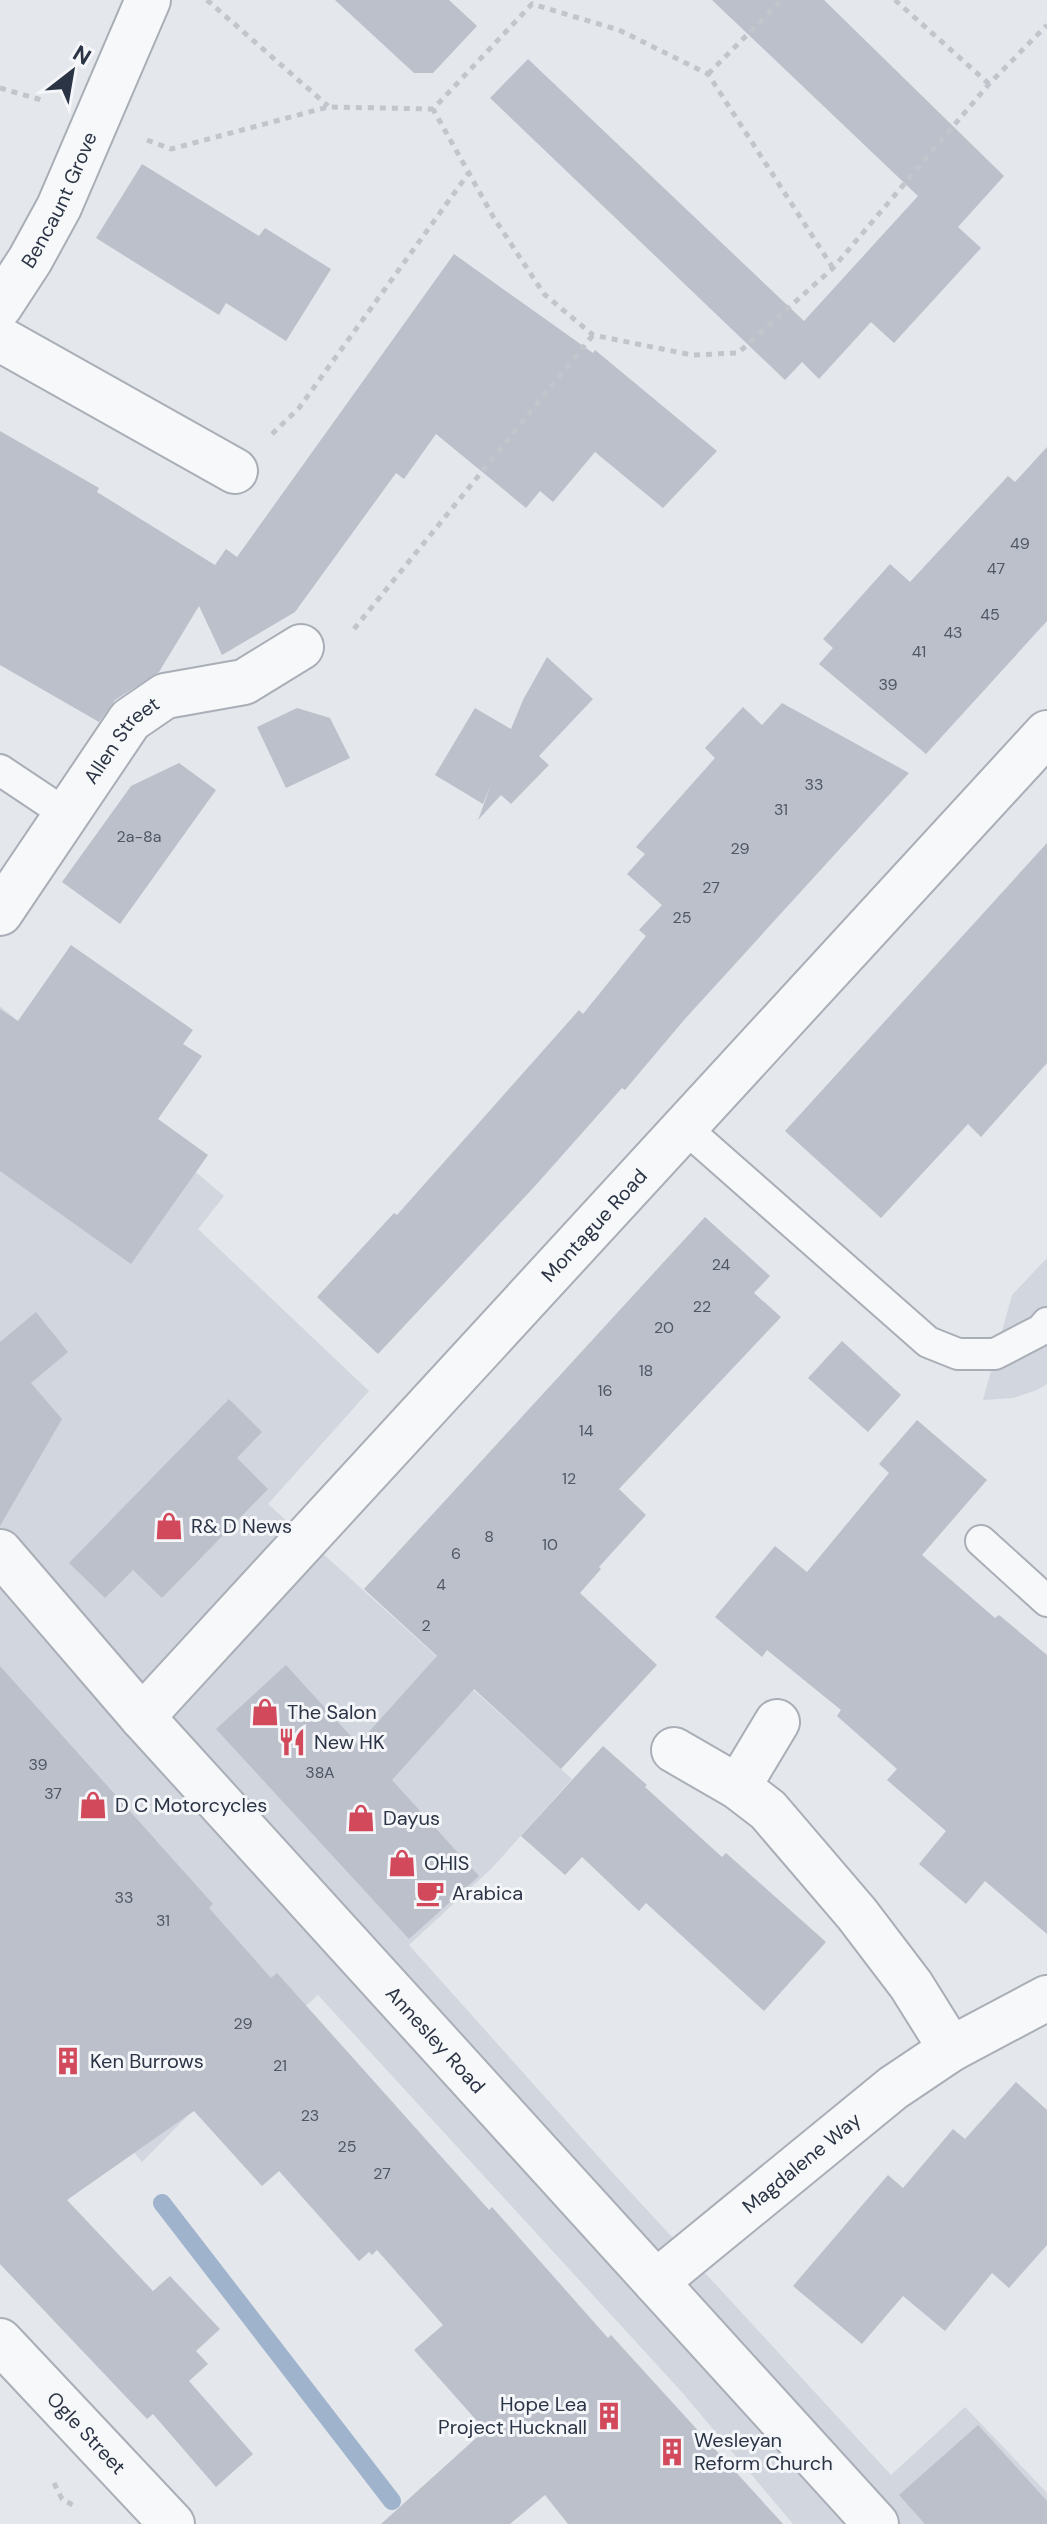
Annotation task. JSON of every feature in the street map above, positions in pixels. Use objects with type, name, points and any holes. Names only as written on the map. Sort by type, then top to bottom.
[{"type":"street","name":"Bencaunt Grove","points":[[0,306],[59,207],[148,0]]},
{"type":"street","points":[[0,339],[235,471]]},
{"type":"street","name":"Allen Street","points":[[0,913],[130,720],[165,696],[244,682],[301,647]]},
{"type":"street","name":"Montague Road","points":[[142,1717],[1047,733]]},
{"type":"street","name":"Annesley Road","points":[[0,1552],[142,1717],[876,2524]]},
{"type":"street","points":[[738,1787],[777,1722]]},
{"type":"street","points":[[674,1750],[738,1787],[768,1810],[857,1914],[911,1985],[951,2049]]},
{"type":"street","name":"Magdalene Way","points":[[656,2282],[893,2088],[951,2049],[1047,1998]]},
{"type":"street","name":"Ogle Street","points":[[0,2341],[172,2524]]},
{"type":"lane","points":[[0,770],[66,814]]},
{"type":"lane","points":[[684,1127],[928,1342],[958,1354],[995,1354],[1041,1330],[1047,1323]]},
{"type":"lane","points":[[981,1541],[1047,1601]]},
{"type":"path","points":[[207,0],[328,107]]},
{"type":"path","points":[[708,74],[782,0]]},
{"type":"path","points":[[895,0],[989,84]]},
{"type":"path","points":[[144,139],[171,149],[328,107],[433,109],[530,2],[619,30],[708,74],[833,268]]},
{"type":"path","points":[[433,109],[494,218],[544,294],[593,335],[692,355],[738,353],[833,268],[989,84],[1047,25]]},
{"type":"path","points":[[0,88],[52,103]]},
{"type":"path","points":[[235,471],[299,408],[468,174]]},
{"type":"path","points":[[301,647],[339,647],[593,335]]},
{"type":"shaded area","points":[[0,1006],[224,1196],[198,1229],[369,1391],[268,1504],[572,1779],[491,1869],[409,1945],[613,2173],[891,2475],[965,2407],[1047,2493],[1047,2524],[793,2524],[680,2390],[318,1995],[219,2084],[142,2162],[50,2051],[212,1904],[156,1840],[0,1977]]},
{"type":"shaded area","points":[[1047,1258],[1047,1384],[1013,1398],[983,1400],[1012,1295]]},
{"type":"building","points":[[335,0],[449,0],[477,26],[433,73],[414,73]]},
{"type":"building","points":[[712,0],[824,0],[1004,176],[958,227],[981,248],[894,343],[871,322],[819,379],[802,362],[785,380],[490,98],[528,59],[804,321],[918,196]]},
{"type":"building","points":[[142,164],[259,236],[265,228],[331,269],[286,341],[226,303],[219,315],[96,238]]},
{"type":"building","points":[[454,254],[593,353],[595,350],[717,451],[663,508],[595,452],[553,502],[540,491],[526,508],[436,434],[404,479],[396,473],[295,612],[222,655],[199,606],[159,672],[115,700],[99,722],[0,665],[0,431],[99,488],[97,492],[215,565],[226,549],[237,557]]},
{"type":"building","points":[[1047,447],[1047,621],[926,754],[819,664],[833,648],[823,639],[890,564],[910,582],[1008,476],[1015,482]]},
{"type":"building","points":[[547,657],[593,699],[539,756],[549,765],[511,804],[501,795],[478,820],[491,785],[483,804],[435,775],[475,708],[511,729]]},
{"type":"building","points":[[782,703],[909,773],[684,1020],[625,1090],[622,1088],[378,1354],[317,1297],[394,1213],[397,1215],[579,1010],[583,1014],[646,936],[639,930],[662,905],[627,874],[645,854],[636,847],[715,758],[705,748],[743,707],[762,725]]},
{"type":"building","points":[[297,708],[330,718],[350,758],[286,788],[257,727]]},
{"type":"building","points":[[179,763],[216,790],[120,924],[62,882],[131,786]]},
{"type":"building","points":[[1047,843],[1047,1063],[981,1137],[968,1124],[881,1218],[785,1131]]},
{"type":"building","points":[[71,945],[193,1030],[183,1044],[202,1056],[158,1119],[208,1155],[131,1264],[0,1171],[0,1009],[18,1021]]},
{"type":"building","points":[[705,1217],[770,1276],[754,1293],[781,1317],[619,1489],[646,1515],[580,1593],[657,1665],[561,1769],[474,1689],[392,1780],[479,1876],[409,1939],[216,1729],[286,1665],[358,1744],[437,1656],[364,1589]]},
{"type":"building","points":[[36,1312],[68,1352],[31,1383],[62,1419],[0,1526],[0,1342]]},
{"type":"building","points":[[842,1341],[901,1395],[868,1432],[808,1378]]},
{"type":"building","name":"R& D News","points":[[229,1399],[262,1432],[237,1458],[268,1489],[162,1598],[133,1570],[105,1598],[69,1563]]},
{"type":"building","points":[[917,1420],[987,1480],[922,1555],[995,1618],[999,1615],[1047,1655],[1047,1934],[985,1881],[966,1904],[919,1864],[946,1831],[887,1780],[897,1769],[837,1716],[841,1710],[767,1650],[762,1657],[715,1617],[775,1546],[807,1572],[889,1473],[879,1464]]},
{"type":"building","points":[[0,1666],[213,1904],[209,1908],[271,1978],[277,1973],[489,2210],[492,2207],[608,2338],[611,2335],[783,2524],[568,2524],[545,2495],[510,2524],[381,2524],[485,2430],[414,2350],[443,2325],[377,2250],[372,2255],[369,2252],[359,2261],[279,2171],[262,2186],[194,2111],[67,2200],[153,2291],[170,2276],[220,2329],[196,2351],[208,2364],[189,2381],[253,2454],[216,2487],[153,2414],[147,2419],[0,2264]]},
{"type":"building","points":[[603,1746],[722,1857],[726,1853],[826,1942],[764,2011],[646,1903],[639,1911],[582,1857],[565,1875],[521,1836]]},
{"type":"building","points":[[1016,2082],[1047,2110],[1047,2245],[1009,2288],[992,2273],[945,2331],[903,2296],[862,2344],[793,2286],[888,2175],[903,2188],[953,2129],[965,2139]]},
{"type":"building","points":[[978,2425],[1047,2501],[1047,2524],[925,2524],[899,2495]]},
{"type":"waterway","points":[[162,2203],[392,2501]]},
{"type":"place","name":"R& D News","points":[[169,1526]]},
{"type":"place","name":"The Salon","points":[[265,1712]]},
{"type":"place","name":"New HK","points":[[292,1742]]},
{"type":"place","name":"D C Motorcycles","points":[[93,1805]]},
{"type":"place","name":"Dayus","points":[[361,1818]]},
{"type":"place","name":"OHIS","points":[[402,1863]]},
{"type":"place","name":"Arabica","points":[[430,1893]]},
{"type":"place","name":"Ken Burrows","points":[[68,2061]]},
{"type":"place","name":"Hope Lea Project Hucknall","points":[[609,2416]]},
{"type":"place","name":"Wesleyan Reform Church","points":[[672,2452]]}]
